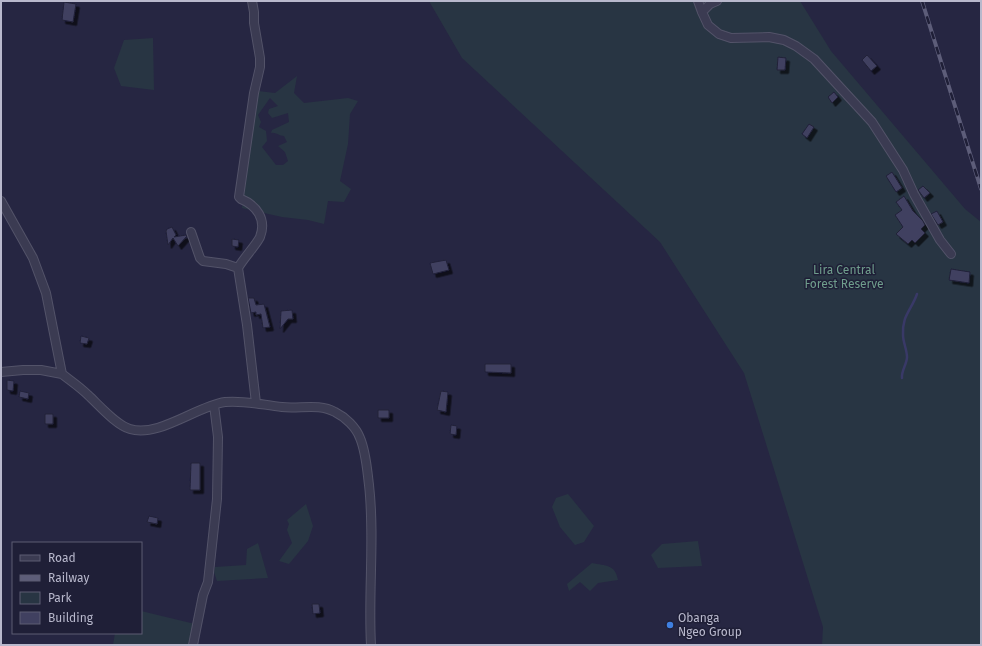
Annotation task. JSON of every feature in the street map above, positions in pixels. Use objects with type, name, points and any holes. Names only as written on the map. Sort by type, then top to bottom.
[{"type":"street","points":[[252,1],[260,67],[254,93],[240,197],[256,209],[261,217],[262,227],[260,237],[238,268],[247,326],[256,403]]},
{"type":"street","points":[[698,1],[708,24],[719,34],[731,38],[769,38],[784,40],[796,46],[814,59],[872,122],[903,170],[914,194],[940,240],[951,254]]},
{"type":"street","points":[[702,12],[711,2]]},
{"type":"street","points":[[1,201],[33,258],[43,286],[62,374]]},
{"type":"street","points":[[191,232],[200,258],[203,261],[226,264],[238,268]]},
{"type":"street","points":[[1,372],[41,370],[62,374],[79,386],[112,418],[128,429],[141,431],[157,428],[225,402],[256,403],[282,407],[327,408],[349,422],[360,438],[367,466],[372,527],[369,610],[371,645]]},
{"type":"street","points":[[193,645],[203,595],[208,582],[217,499],[218,437],[214,405]]},
{"type":"green space","name":"Lira Central Forest Reserve","points":[[429,1],[800,1],[831,51],[965,209],[981,222],[981,645],[822,645],[823,627],[744,373],[660,242],[462,58]]},
{"type":"green space","points":[[153,38],[154,90],[121,86],[114,68],[124,40]]},
{"type":"green space","points":[[297,76],[294,93],[304,103],[348,98],[358,101],[350,114],[348,144],[340,181],[351,189],[344,202],[328,201],[324,224],[242,208],[258,91],[275,93]],"holes":[[[270,98],[278,106],[269,109],[268,113],[272,118],[288,113],[289,122],[272,130],[271,133],[284,136],[287,142],[278,146],[285,152],[288,161],[283,165],[276,165],[262,147],[267,141],[266,131],[259,127],[261,122],[258,115]]]},
{"type":"green space","points":[[568,494],[594,526],[584,542],[575,545],[560,527],[552,507],[556,498]]},
{"type":"green space","points":[[306,504],[313,526],[308,541],[289,564],[279,561],[292,543],[287,530],[289,524],[287,520]]},
{"type":"green space","points":[[698,541],[702,566],[658,568],[651,555],[662,544]]},
{"type":"green space","points":[[258,543],[268,578],[217,581],[214,572],[215,567],[246,565],[247,549]]},
{"type":"green space","points":[[592,563],[606,565],[612,568],[617,575],[618,580],[598,583],[590,591],[580,582],[569,591],[567,584]]},
{"type":"green space","points":[[142,611],[195,624],[190,645],[113,645],[115,634],[142,634]]},
{"type":"building","points":[[64,2],[76,4],[73,22],[62,20]]},
{"type":"building","points":[[867,55],[877,66],[871,71],[862,60]]},
{"type":"building","points":[[778,57],[786,58],[785,70],[777,70]]},
{"type":"building","points":[[834,92],[838,97],[832,103],[828,97]]},
{"type":"building","points":[[809,124],[814,127],[807,138],[802,134]]},
{"type":"building","points":[[892,172],[902,188],[896,192],[886,176]]},
{"type":"building","points":[[923,186],[930,193],[924,198],[918,190]]},
{"type":"building","points":[[904,196],[913,211],[925,225],[921,229],[925,233],[915,243],[912,240],[908,244],[896,234],[903,227],[895,215],[902,210],[896,202]]},
{"type":"building","points":[[937,211],[943,222],[938,225],[931,214]]},
{"type":"building","points":[[172,227],[176,235],[174,237],[187,236],[178,246],[173,238],[168,245],[166,231]]},
{"type":"building","points":[[232,239],[239,240],[238,247],[232,246]]},
{"type":"building","points":[[446,260],[449,270],[433,274],[430,263]]},
{"type":"building","points":[[951,269],[970,272],[969,283],[949,280]]},
{"type":"building","points":[[248,298],[254,298],[256,305],[264,304],[270,327],[263,328],[261,314],[256,315],[256,312],[251,313]]},
{"type":"building","points":[[292,310],[293,319],[288,319],[280,329],[281,311]]},
{"type":"building","points":[[81,336],[89,338],[87,344],[80,343]]},
{"type":"building","points":[[485,364],[511,364],[511,373],[485,372]]},
{"type":"building","points":[[7,380],[14,381],[13,391],[7,390]]},
{"type":"building","points":[[20,391],[29,393],[28,399],[19,397]]},
{"type":"building","points":[[441,391],[448,392],[446,412],[437,410]]},
{"type":"building","points":[[378,410],[389,410],[389,418],[378,418]]},
{"type":"building","points":[[45,414],[53,414],[53,424],[45,424]]},
{"type":"building","points":[[451,425],[457,426],[456,435],[450,434]]},
{"type":"building","points":[[191,463],[200,463],[200,490],[190,490]]},
{"type":"building","points":[[149,516],[158,518],[157,524],[147,522]]},
{"type":"building","points":[[312,604],[319,604],[320,613],[313,614]]},
{"type":"waterway","points":[[902,378],[907,357],[903,338],[903,328],[907,313],[917,294]]},
{"type":"railway","points":[[922,1],[981,189]]},
{"type":"place","name":"Obanga Ngeo Group","points":[[670,625]]}]
